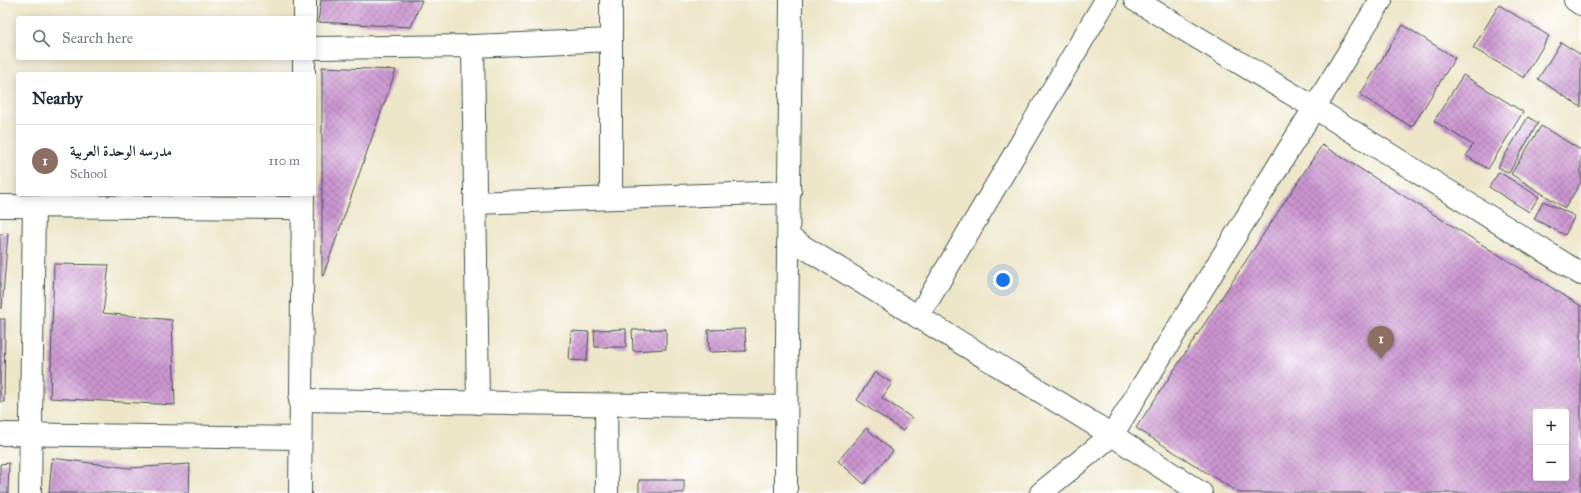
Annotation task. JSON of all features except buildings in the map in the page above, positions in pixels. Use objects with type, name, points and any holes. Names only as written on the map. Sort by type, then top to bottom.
[{"type":"street","points":[[305,0],[305,16]]},
{"type":"street","points":[[610,0],[611,198]]},
{"type":"street","points":[[786,493],[791,0]]},
{"type":"street","points":[[918,317],[1106,0]]},
{"type":"street","points":[[1136,0],[1315,108],[1581,274]]},
{"type":"street","points":[[1041,493],[1112,435],[1382,0]]},
{"type":"street","points":[[1576,0],[1581,4]]},
{"type":"street","points":[[316,48],[473,46],[611,40]]},
{"type":"street","points":[[473,46],[478,403]]},
{"type":"street","points":[[304,60],[304,72]]},
{"type":"street","points":[[475,203],[790,192]]},
{"type":"street","points":[[0,206],[303,201],[300,493]]},
{"type":"street","points":[[30,493],[34,206]]},
{"type":"street","points":[[789,238],[1112,435],[1201,493]]},
{"type":"street","points":[[300,400],[786,407]]},
{"type":"street","points":[[606,405],[607,493]]},
{"type":"street","points":[[0,434],[300,438]]},
{"type":"place","name":"مدرسه الوحدة العربية","points":[[1381,359]]}]
